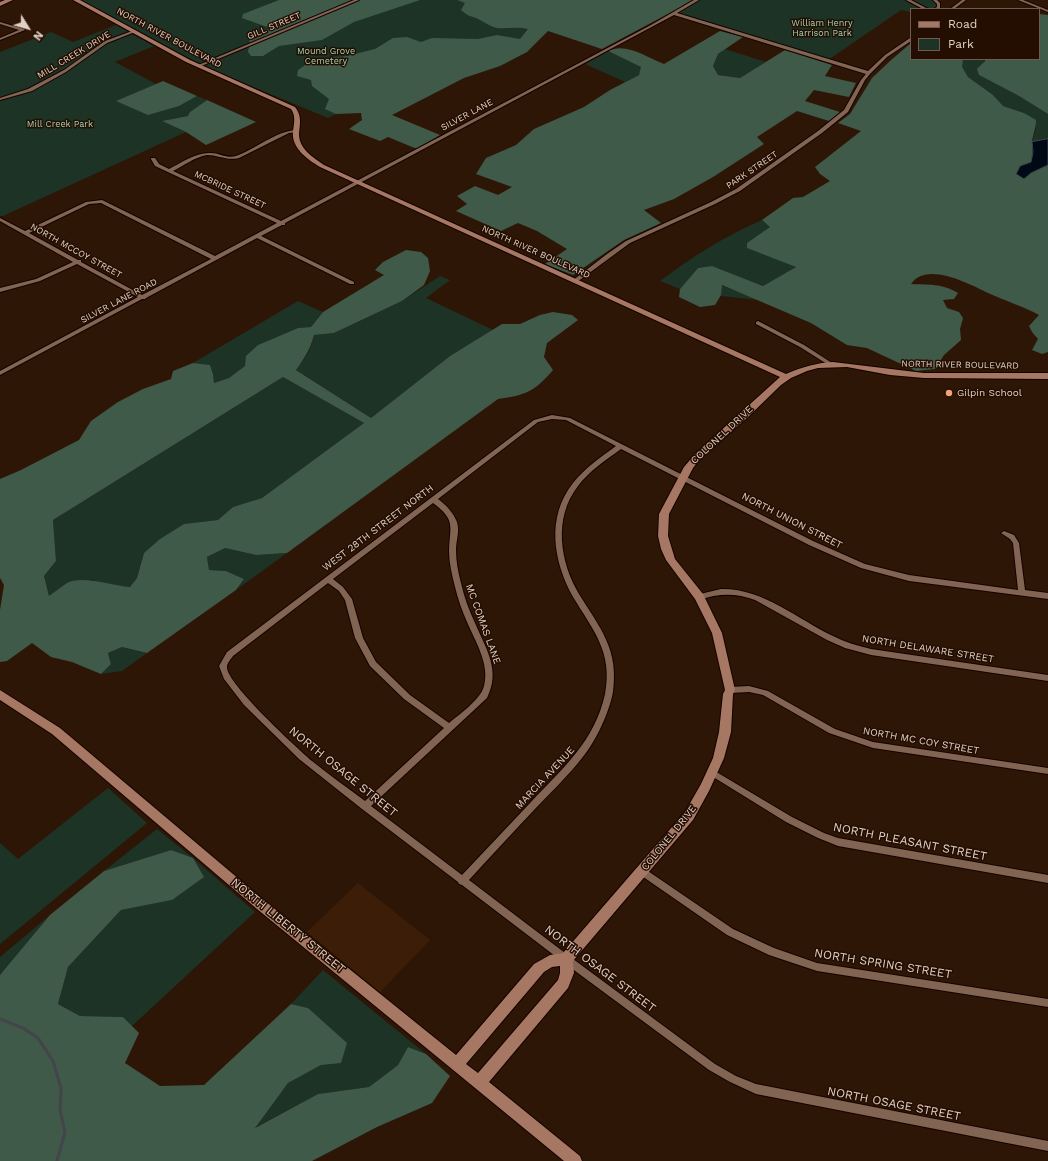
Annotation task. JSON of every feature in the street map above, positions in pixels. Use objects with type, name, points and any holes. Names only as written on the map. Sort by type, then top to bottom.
[{"type":"main road","points":[[0,4],[10,0]]},
{"type":"main road","name":"NORTH RIVER BOULEVARD","points":[[76,0],[198,66],[293,108],[298,116],[296,131],[297,141],[300,148],[310,158],[322,166],[787,376],[806,368],[829,363],[849,364],[906,374],[962,376],[1048,376]]},
{"type":"main road","name":"COLONEL DRIVE","points":[[566,959],[689,816],[713,773],[724,737],[728,694],[730,690],[717,633],[709,615],[699,597],[671,560],[666,550],[663,536],[664,514],[683,477],[698,456],[787,376]]},
{"type":"main road","name":"NORTH LIBERTY STREET","points":[[0,694],[56,731],[261,905],[575,1161]]},
{"type":"main road","points":[[457,1064],[539,968],[550,961],[566,959],[567,973],[563,984],[480,1082]]},
{"type":"street","name":"GILL STREET","points":[[198,66],[357,0]]},
{"type":"street","name":"SILVER LANE","points":[[245,244],[697,0]]},
{"type":"street","points":[[908,0],[924,8]]},
{"type":"street","points":[[935,0],[939,4],[938,8]]},
{"type":"street","points":[[953,8],[964,0]]},
{"type":"street","points":[[1020,0],[1048,11]]},
{"type":"street","points":[[673,13],[869,73]]},
{"type":"street","points":[[0,23],[23,30],[0,38]]},
{"type":"street","name":"MILL CREEK DRIVE","points":[[0,99],[30,90],[65,71],[106,42],[133,32]]},
{"type":"street","name":"PARK STREET","points":[[575,281],[608,254],[628,242],[738,190],[820,132],[846,111],[863,80],[869,73],[886,56],[910,40]]},
{"type":"street","points":[[169,171],[204,155],[214,154],[229,158],[237,157],[288,132],[296,131]]},
{"type":"street","name":"MCBRIDE STREET","points":[[153,159],[157,165],[283,224]]},
{"type":"street","points":[[26,232],[88,203],[102,202],[216,259]]},
{"type":"street","name":"NORTH MCCOY STREET","points":[[0,218],[144,298]]},
{"type":"street","points":[[258,237],[352,283]]},
{"type":"street","name":"SILVER LANE ROAD","points":[[0,373],[245,244]]},
{"type":"street","points":[[0,290],[38,280],[79,261]]},
{"type":"street","points":[[758,323],[802,346],[829,363]]},
{"type":"street","name":"NORTH UNION STREET","points":[[544,417],[556,416],[568,419],[811,543],[863,566],[909,578],[1048,596]]},
{"type":"street","name":"WEST 28TH STREET NORTH","points":[[227,659],[230,654],[328,579],[536,421],[544,417]]},
{"type":"street","name":"MARCIA AVENUE","points":[[462,881],[580,755],[596,732],[605,710],[610,677],[606,650],[595,624],[575,595],[564,572],[558,550],[558,525],[563,502],[575,485],[590,470],[621,446]]},
{"type":"street","name":"MC COMAS LANE","points":[[365,807],[484,696],[489,688],[491,678],[485,654],[467,613],[457,579],[453,554],[455,529],[454,521],[446,509],[433,499]]},
{"type":"street","points":[[1004,533],[1012,537],[1016,543],[1022,593]]},
{"type":"street","points":[[328,579],[341,589],[348,599],[358,638],[373,664],[406,697],[450,728]]},
{"type":"street","name":"NORTH DELAWARE STREET","points":[[699,597],[718,592],[747,594],[758,598],[830,638],[848,646],[872,652],[1048,678]]},
{"type":"street","name":"NORTH OSAGE STREET","points":[[227,659],[223,669],[239,693],[279,736],[310,764],[462,881],[712,1067],[733,1079],[756,1089],[1048,1146]]},
{"type":"street","name":"NORTH MC COY STREET","points":[[730,690],[749,689],[765,693],[832,730],[850,738],[873,745],[1048,771]]},
{"type":"street","name":"NORTH PLEASANT STREET","points":[[713,773],[795,824],[838,842],[1048,879]]},
{"type":"street","name":"NORTH SPRING STREET","points":[[642,871],[730,932],[772,952],[817,967],[1048,1003]]},
{"type":"shaded area","points":[[1048,139],[1048,165],[1031,173],[1024,179],[1016,174],[1020,166],[1031,162],[1033,152],[1032,142]]},
{"type":"shaded area","points":[[358,883],[430,940],[380,992],[307,932]]},
{"type":"green space","name":"Mound Grove Cemetery","points":[[81,0],[457,0],[525,21],[529,29],[520,40],[497,35],[328,118],[205,67]]},
{"type":"green space","points":[[279,0],[420,0],[354,22],[322,40],[279,46],[263,56],[251,56],[248,52],[250,38],[270,28],[242,18],[243,14]]},
{"type":"green space","points":[[457,0],[694,0],[602,49],[548,31],[527,52],[500,66],[464,78],[392,115],[440,135],[417,149],[388,137],[380,141],[349,129],[362,120],[361,113],[336,114],[325,109],[329,99],[312,86],[311,80],[297,76],[298,70],[313,60],[347,56],[375,49],[393,38],[407,37],[421,42],[432,38],[478,39],[497,35],[520,39],[528,29],[493,27],[464,13],[461,10],[465,3]]},
{"type":"green space","name":"William Henry Harrison Park","points":[[699,0],[934,0],[939,4],[937,8],[910,8],[910,12],[901,10],[828,60],[673,13]]},
{"type":"green space","points":[[1040,14],[1048,15],[1048,114],[1019,96],[979,75],[977,69],[985,61],[1040,60]]},
{"type":"green space","name":"Mill Creek Park","points":[[116,25],[154,46],[115,62],[156,84],[117,101],[179,106],[197,96],[207,100],[190,112],[188,116],[162,121],[186,132],[3,216],[0,216],[0,52],[51,32],[73,42]]},
{"type":"green space","points":[[720,31],[743,37],[718,54],[713,66],[718,75],[740,78],[785,50],[832,65],[825,76],[856,83],[849,97],[814,90],[805,101],[840,112],[829,121],[797,111],[757,137],[764,144],[713,177],[674,199],[644,210],[661,223],[624,240],[573,275],[545,264],[567,249],[537,231],[518,223],[501,231],[456,211],[467,204],[457,196],[475,186],[498,195],[512,187],[476,174],[486,158],[516,145],[534,129],[584,107],[610,90],[639,75],[641,67],[608,51],[622,48],[629,49],[664,64]]},
{"type":"green space","points":[[910,44],[910,60],[963,60],[962,67],[968,77],[993,95],[1003,106],[1024,113],[1036,120],[1032,142],[1031,162],[1020,166],[1024,179],[1031,173],[1048,165],[1048,352],[1042,354],[1032,350],[1038,339],[1029,326],[1039,315],[960,280],[937,274],[927,274],[918,277],[911,284],[940,286],[958,293],[954,299],[943,300],[947,308],[959,312],[963,318],[960,329],[961,340],[944,355],[935,369],[916,371],[867,348],[847,345],[811,323],[722,285],[721,295],[715,305],[700,307],[679,297],[680,289],[698,268],[712,266],[763,286],[796,267],[747,248],[747,243],[770,227],[762,220],[793,198],[803,197],[830,181],[820,174],[815,167],[861,131],[838,123],[850,114],[872,78]]},
{"type":"green space","points":[[725,49],[766,62],[740,78],[718,75],[713,66],[718,54]]},
{"type":"green space","points":[[608,51],[642,67],[639,75],[625,82],[585,64]]},
{"type":"green space","points":[[963,60],[985,60],[979,75],[1019,96],[1048,114],[1048,139],[1032,142],[1036,128],[1024,113],[1003,106],[993,95],[968,77],[961,67]]},
{"type":"green space","points":[[163,81],[197,96],[179,106],[148,115],[116,101]]},
{"type":"green space","points":[[207,100],[256,122],[206,145],[186,132],[162,121],[188,116],[190,112]]},
{"type":"green space","points":[[762,220],[771,227],[747,243],[796,267],[763,286],[712,266],[698,268],[680,289],[660,281],[709,248]]},
{"type":"green space","points":[[406,250],[421,252],[428,258],[430,271],[424,285],[402,301],[334,333],[314,335],[307,353],[296,370],[371,418],[450,356],[502,324],[520,324],[540,315],[553,312],[572,315],[578,320],[547,343],[544,357],[553,370],[535,388],[523,394],[498,399],[287,553],[256,555],[225,548],[207,557],[209,570],[226,571],[244,579],[236,590],[147,653],[122,647],[108,653],[111,664],[101,674],[72,662],[51,657],[32,643],[7,661],[0,662],[0,610],[4,585],[0,578],[0,479],[21,470],[79,440],[91,421],[118,402],[143,389],[171,379],[173,371],[193,363],[210,365],[214,383],[229,378],[245,366],[246,356],[258,345],[298,328],[311,327],[323,312],[384,275],[375,270],[383,262]],"holes":[[[283,377],[364,423],[262,498],[233,507],[218,520],[184,524],[160,539],[144,553],[137,578],[130,587],[81,580],[67,583],[49,596],[44,576],[56,561],[53,520]]]},
{"type":"green space","points":[[440,276],[450,280],[426,298],[493,330],[450,356],[371,418],[295,369],[308,354],[314,335],[334,333],[364,319],[402,301]]},
{"type":"green space","points":[[721,285],[759,300],[721,296]]},
{"type":"green space","points":[[298,301],[323,312],[311,327],[298,328],[258,345],[246,366],[229,378],[214,383],[210,365],[193,363]]},
{"type":"green space","points":[[283,377],[364,423],[262,498],[233,507],[218,520],[184,524],[144,553],[137,578],[130,587],[113,586],[91,580],[49,596],[44,576],[56,561],[53,520]]},
{"type":"green space","points":[[225,548],[256,555],[287,553],[236,590],[244,579],[226,571],[209,570],[207,557]]},
{"type":"green space","points":[[122,647],[147,653],[122,671],[101,674],[111,664],[108,653]]},
{"type":"green space","points":[[108,788],[147,823],[0,944],[0,843],[18,859]]},
{"type":"green space","points":[[157,829],[255,912],[132,1026],[123,1017],[80,1016],[58,1004],[68,967],[121,910],[172,900],[171,850],[104,871]]},
{"type":"green space","points":[[171,850],[193,858],[204,877],[172,900],[121,910],[68,967],[58,1004],[80,1016],[123,1017],[139,1033],[125,1063],[160,1086],[204,1085],[291,1004],[308,1008],[347,1043],[341,1063],[321,1065],[288,1083],[255,1128],[318,1094],[369,1087],[398,1065],[408,1047],[426,1054],[450,1076],[432,1103],[377,1127],[312,1161],[0,1161],[0,975],[50,915],[104,871]]},
{"type":"green space","points":[[50,915],[7,969],[0,975],[0,957]]},
{"type":"green space","points":[[323,970],[426,1054],[408,1047],[398,1065],[369,1087],[318,1094],[254,1128],[288,1083],[321,1065],[308,1008],[291,1004]]},
{"type":"waterway","points":[[0,1019],[23,1028],[38,1038],[53,1061],[61,1088],[60,1110],[65,1132],[57,1161]]},
{"type":"place","name":"Gilpin School","points":[[949,393]]}]
